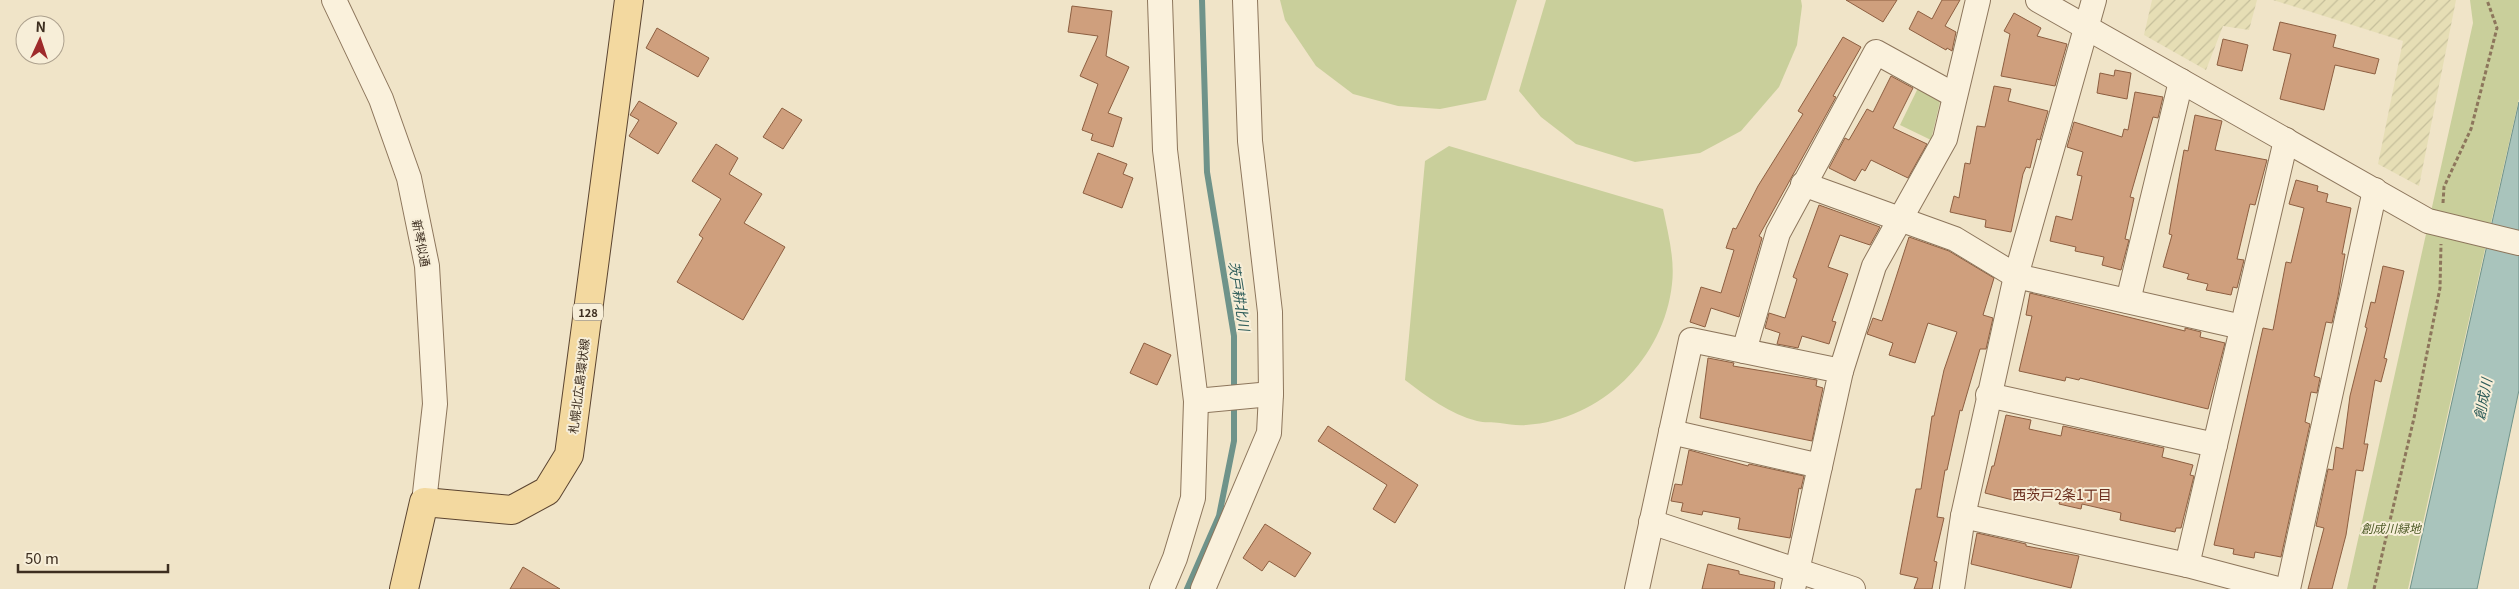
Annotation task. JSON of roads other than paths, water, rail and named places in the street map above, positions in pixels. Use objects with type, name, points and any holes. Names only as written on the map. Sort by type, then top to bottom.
[{"type":"main road","name":"札幌北広島環状線","points":[[424,502],[512,510],[547,491],[569,455],[629,0]]},
{"type":"main road","points":[[404,589],[424,502]]},
{"type":"street","name":"新琴似通","points":[[334,0],[381,99],[409,178],[427,266],[436,404],[424,502]]},
{"type":"street","points":[[1160,0],[1165,150],[1196,401],[1193,498],[1175,558],[1162,589]]},
{"type":"street","points":[[1203,589],[1269,433],[1271,394],[1270,312],[1250,141],[1245,0]]},
{"type":"street","points":[[1796,579],[1840,371],[1874,266],[1945,139],[1978,0]]},
{"type":"street","points":[[2038,0],[2088,26],[2180,81],[2428,220],[2449,227],[2519,243]]},
{"type":"street","points":[[1952,589],[1963,516],[1988,394],[2016,276],[2094,0]]},
{"type":"street","points":[[1744,351],[1778,233],[1876,52],[1954,95]]},
{"type":"street","points":[[2128,301],[2180,81]]},
{"type":"street","points":[[2187,565],[2286,140]]},
{"type":"street","points":[[1803,184],[1955,239],[2016,276],[2242,327]]},
{"type":"street","points":[[2288,589],[2375,190]]},
{"type":"street","points":[[1637,589],[1691,340],[1840,371]]},
{"type":"street","points":[[1196,401],[1271,394]]},
{"type":"street","points":[[1988,394],[2215,445]]},
{"type":"street","points":[[1671,432],[1820,466]]},
{"type":"street","points":[[1963,516],[2187,565],[2278,589]]},
{"type":"street","points":[[1651,522],[1796,579],[1853,589]]},
{"type":"water","name":"創成川","points":[[2519,102],[2519,390],[2477,589],[2410,589]]},
{"type":"waterway","name":"茨戸耕北川","points":[[1187,589],[1219,516],[1234,441],[1234,336],[1207,172],[1202,0]]},
{"type":"district","name":"西茨戸2条1丁目","points":[[2062,494]]},
{"type":"park label","name":"創成川緑地","points":[[2391,527]]}]
